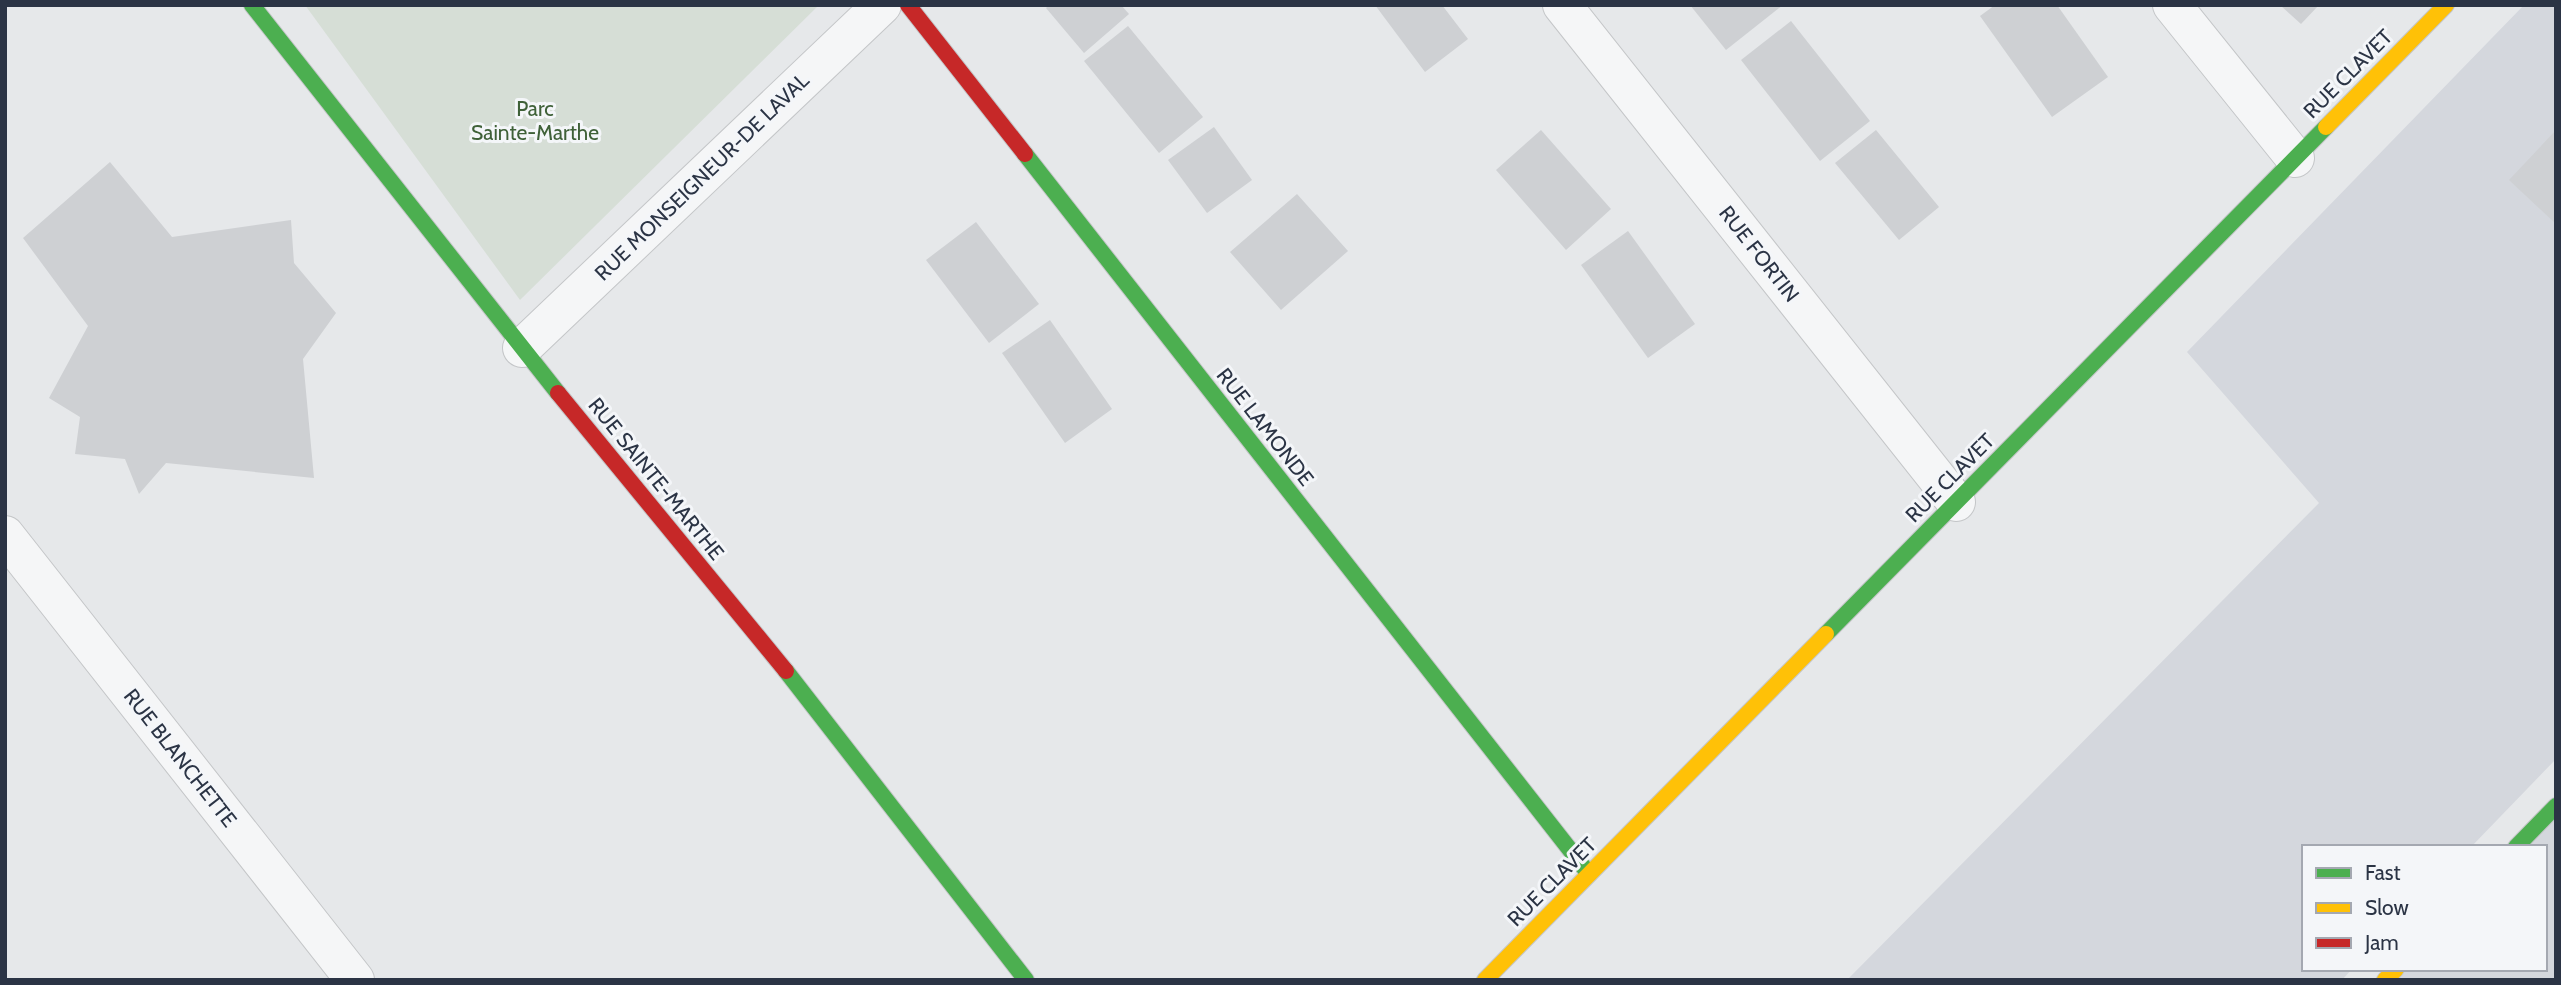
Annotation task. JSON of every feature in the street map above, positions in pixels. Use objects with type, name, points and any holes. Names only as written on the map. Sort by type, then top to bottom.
[{"type":"street","name":"RUE SAINTE-MARTHE","points":[[252,5],[522,348],[806,696],[1026,980]]},
{"type":"street","name":"RUE MONSEIGNEUR-DE LAVAL","points":[[522,348],[882,5]]},
{"type":"street","name":"RUE LAMONDE","points":[[908,5],[1589,874]]},
{"type":"street","name":"RUE FORTIN","points":[[1562,5],[1956,502]]},
{"type":"street","points":[[2172,5],[2295,158]]},
{"type":"street","name":"RUE CLAVET","points":[[1485,980],[2445,5]]},
{"type":"street","name":"RUE BLANCHETTE","points":[[5,535],[355,980]]},
{"type":"street","points":[[2518,845],[2556,806]]},
{"type":"shaded area","points":[[2524,5],[2556,5],[2556,759],[2473,845],[2302,845],[2302,971],[2350,971],[2342,980],[1847,980],[2319,503],[2187,352]]},
{"type":"shaded area","points":[[2556,806],[2556,980],[2385,980],[2394,971],[2547,971],[2547,845],[2518,845]]},
{"type":"green space","name":"Parc Sainte-Marthe","points":[[305,5],[819,5],[520,300]]},
{"type":"building","points":[[1049,5],[1121,5],[1129,14],[1084,53],[1046,8]]},
{"type":"building","points":[[1375,5],[1442,5],[1468,39],[1425,72]]},
{"type":"building","points":[[1690,5],[1783,5],[1726,50]]},
{"type":"building","points":[[1995,5],[2057,5],[2108,77],[2052,117],[1980,16]]},
{"type":"building","points":[[2280,5],[2319,5],[2301,24]]},
{"type":"building","points":[[1791,21],[1870,121],[1820,161],[1741,60]]},
{"type":"building","points":[[1128,26],[1203,117],[1159,153],[1084,61]]},
{"type":"building","points":[[1214,127],[1252,180],[1207,213],[1168,160]]},
{"type":"building","points":[[1541,130],[1611,209],[1566,250],[1496,170]]},
{"type":"building","points":[[1876,130],[1939,207],[1899,240],[1835,163]]},
{"type":"building","points":[[2556,130],[2556,224],[2509,180]]},
{"type":"building","points":[[110,162],[172,237],[291,220],[294,263],[336,313],[303,359],[314,478],[166,463],[139,494],[125,459],[75,454],[80,417],[49,398],[88,326],[23,238]]},
{"type":"building","points":[[1297,194],[1348,251],[1281,310],[1230,252]]},
{"type":"building","points":[[976,222],[1039,304],[989,343],[926,260]]},
{"type":"building","points":[[1628,231],[1695,324],[1648,358],[1581,265]]},
{"type":"building","points":[[1050,320],[1112,409],[1065,443],[1002,353]]},
{"type":"traffic: fast","points":[[252,5],[558,393]]},
{"type":"traffic: fast","points":[[1826,634],[2326,127]]},
{"type":"traffic: fast","points":[[1025,154],[1589,874]]},
{"type":"traffic: fast","points":[[786,671],[1026,980]]},
{"type":"traffic: fast","points":[[2518,845],[2556,806]]},
{"type":"traffic: slow","points":[[2326,127],[2446,5]]},
{"type":"traffic: slow","points":[[1485,980],[1826,634]]},
{"type":"traffic: slow","points":[[2385,980],[2394,971]]},
{"type":"traffic: jam","points":[[908,5],[1025,154]]},
{"type":"traffic: jam","points":[[558,393],[786,671]]}]
